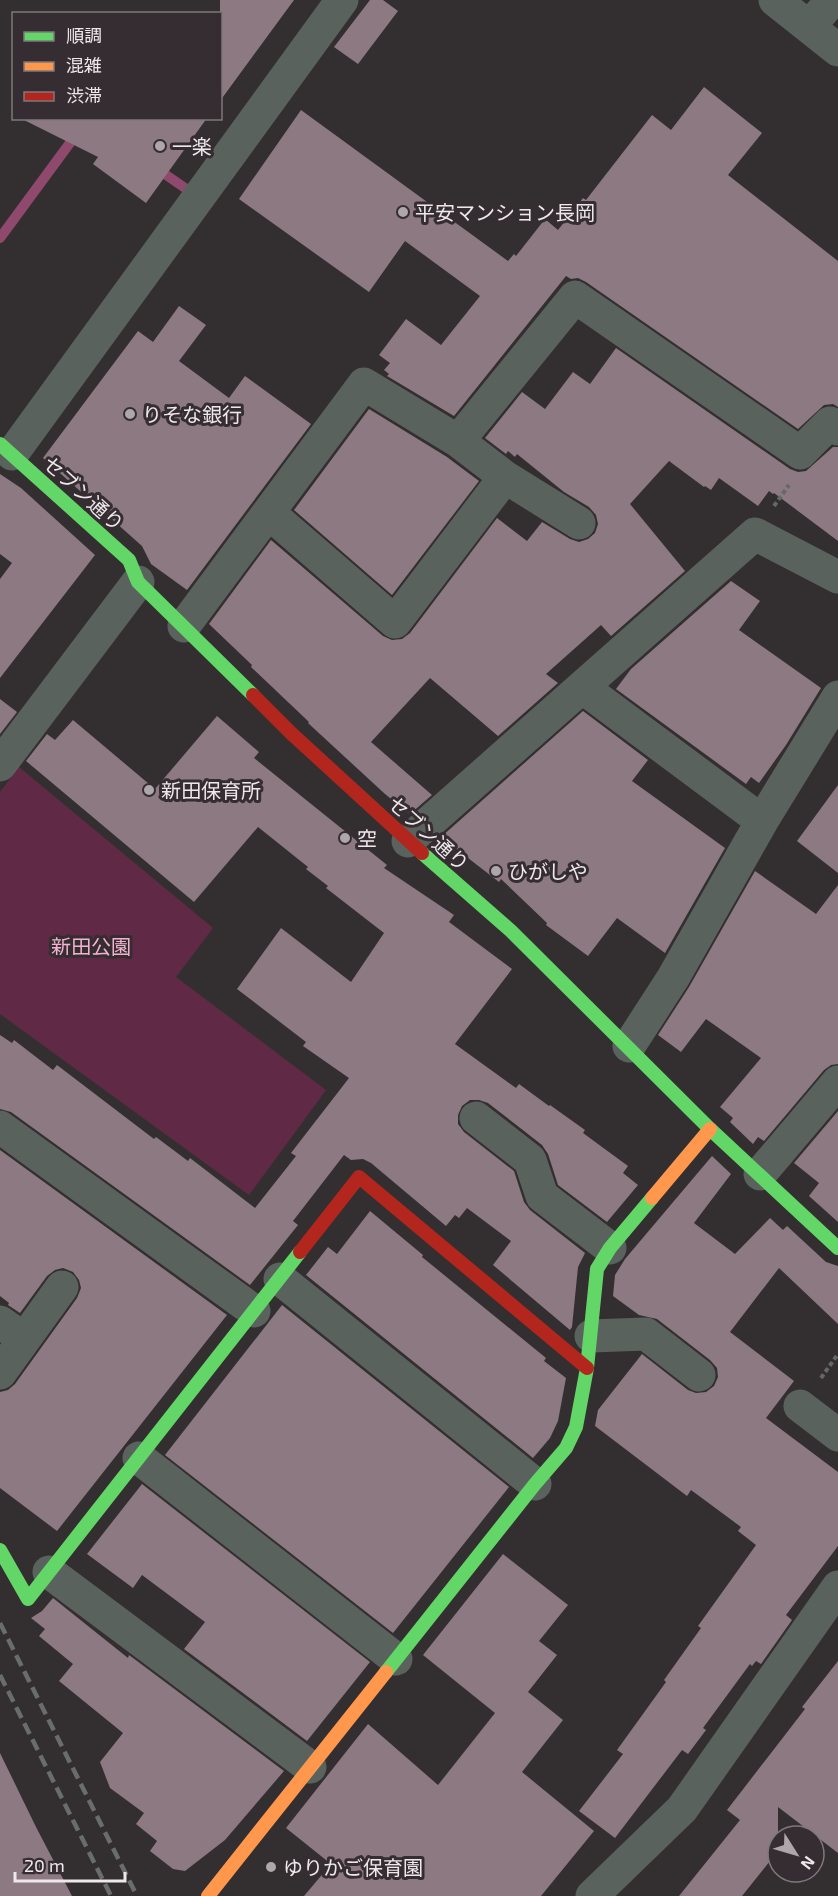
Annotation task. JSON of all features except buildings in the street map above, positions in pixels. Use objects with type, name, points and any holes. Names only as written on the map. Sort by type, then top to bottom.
[{"type":"street","points":[[4,448],[342,0]]},
{"type":"street","points":[[775,0],[838,50]]},
{"type":"street","points":[[809,27],[832,0]]},
{"type":"street","points":[[458,441],[575,297],[800,453],[835,420]]},
{"type":"street","points":[[184,626],[364,384],[458,441],[505,477],[579,523]]},
{"type":"street","name":"セブン通り","points":[[4,448],[129,560],[138,582],[292,734],[408,841],[511,931],[710,1129],[838,1248]]},
{"type":"street","points":[[269,513],[395,622],[505,477]]},
{"type":"street","points":[[408,841],[754,534],[838,577]]},
{"type":"street","points":[[0,765],[138,582]]},
{"type":"street","points":[[582,687],[762,821]]},
{"type":"street","points":[[629,1046],[673,978],[762,821],[826,742],[838,697]]},
{"type":"street","points":[[760,1174],[838,1082]]},
{"type":"street","points":[[476,1118],[530,1160],[542,1196],[610,1248]]},
{"type":"street","points":[[0,1127],[254,1311]]},
{"type":"street","points":[[208,1896],[566,1448],[576,1427],[589,1352],[597,1269],[610,1248],[710,1129]]},
{"type":"street","points":[[0,1550],[28,1599],[359,1177],[589,1352]]},
{"type":"street","points":[[279,1279],[535,1484]]},
{"type":"street","points":[[0,1372],[12,1331],[62,1287]]},
{"type":"street","points":[[589,1352],[646,1334],[699,1375]]},
{"type":"street","points":[[800,1406],[838,1435]]},
{"type":"street","points":[[139,1458],[396,1659]]},
{"type":"street","points":[[49,1572],[310,1767]]},
{"type":"street","points":[[592,1896],[682,1809],[838,1587]]},
{"type":"path","points":[[754,534],[806,462],[800,453]]},
{"type":"green space","name":"新田公園","points":[[19,767],[213,928],[176,977],[326,1090],[249,1195],[0,1014],[0,792]]},
{"type":"waterway","points":[[0,238],[78,132]]},
{"type":"waterway","points":[[156,168],[185,188]]},
{"type":"railway","points":[[0,1623],[137,1896]]},
{"type":"railway","points":[[0,1675],[111,1896]]},
{"type":"traffic: fast","points":[[0,444],[129,560],[138,582],[253,695]]},
{"type":"traffic: fast","points":[[422,853],[511,931],[710,1129],[838,1248]]},
{"type":"traffic: fast","points":[[386,1672],[566,1448],[576,1427],[587,1368],[597,1269],[610,1248],[652,1198]]},
{"type":"traffic: fast","points":[[0,1550],[28,1599],[300,1252]]},
{"type":"traffic: slow","points":[[652,1198],[710,1129]]},
{"type":"traffic: slow","points":[[208,1896],[386,1672]]},
{"type":"traffic: jam","points":[[253,695],[292,734],[422,853]]},
{"type":"traffic: jam","points":[[300,1252],[359,1177],[587,1368]]},
{"type":"place","name":"一楽","points":[[160,146]]},
{"type":"place","name":"平安マンション長岡","points":[[403,212]]},
{"type":"place","name":"りそな銀行","points":[[130,414]]},
{"type":"place","name":"新田保育所","points":[[149,790]]},
{"type":"place","name":"空","points":[[345,838]]},
{"type":"place","name":"ひがしや","points":[[496,871]]},
{"type":"place","name":"ゆりかご保育園","points":[[271,1867]]}]
